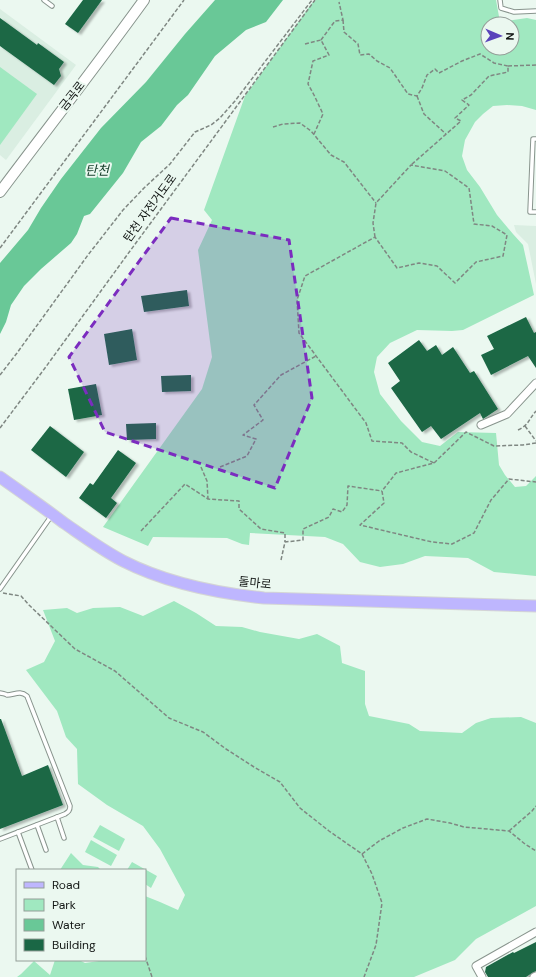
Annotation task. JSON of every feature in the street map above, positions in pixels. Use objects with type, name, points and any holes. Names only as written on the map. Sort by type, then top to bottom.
[{"type":"main road","name":"금곡로","points":[[0,192],[54,119],[115,41],[144,0]]},
{"type":"main road","name":"돌마로","points":[[1,478],[102,550],[124,561],[169,579],[224,592],[264,598],[536,606]]},
{"type":"street","points":[[482,425],[507,414],[529,393],[536,383]]},
{"type":"street","points":[[482,977],[476,966],[536,932]]},
{"type":"lane","points":[[44,0],[52,6]]},
{"type":"lane","points":[[500,0],[501,8],[514,12],[536,11]]},
{"type":"lane","points":[[536,139],[534,139],[530,212],[536,212]]},
{"type":"lane","points":[[0,589],[53,514]]},
{"type":"lane","points":[[0,693],[6,695],[24,693],[27,696],[70,806],[68,812],[0,839]]},
{"type":"lane","points":[[57,817],[64,838]]},
{"type":"lane","points":[[37,825],[46,850]]},
{"type":"lane","points":[[18,832],[32,869]]},
{"type":"path","points":[[0,248],[184,0]]},
{"type":"path","points":[[0,375],[123,210],[170,164],[195,132],[211,125],[220,118],[314,0]]},
{"type":"path","name":"탄천 자전거도로","points":[[0,428],[314,0]]},
{"type":"path","points":[[339,2],[344,32],[358,44],[360,55],[369,54],[377,61],[390,68],[408,94],[416,96]]},
{"type":"path","points":[[305,44],[321,40],[335,21],[343,20]]},
{"type":"path","points":[[314,134],[323,114],[308,84],[313,60],[329,55],[321,40]]},
{"type":"path","points":[[416,96],[422,88],[427,76],[435,69],[439,72],[480,54],[494,63],[508,66],[536,65]]},
{"type":"path","points":[[411,166],[445,171],[469,188],[474,224],[492,226],[507,236],[503,256],[476,262],[455,283],[437,266],[419,263],[397,268],[375,237],[373,223],[376,203],[411,166],[461,121],[455,118],[469,105],[462,100],[471,95],[489,76],[508,72],[508,66]]},
{"type":"path","points":[[416,96],[424,114],[446,134]]},
{"type":"path","points":[[273,127],[283,124],[300,123],[311,131],[331,155],[344,162],[376,203]]},
{"type":"path","points":[[375,237],[305,276],[297,300],[298,333],[366,423],[372,441],[402,443],[411,452],[434,463]]},
{"type":"path","points":[[220,467],[248,456],[256,439],[243,435],[263,420],[254,405],[281,375],[316,356]]},
{"type":"path","points":[[518,430],[529,422],[532,415],[536,411]]},
{"type":"path","points":[[525,426],[536,442],[523,445],[494,446],[466,432],[434,463],[396,473],[382,491],[384,503],[360,525],[432,542],[452,544],[474,533],[491,500],[509,479],[536,482]]},
{"type":"path","points":[[201,467],[207,481],[208,499]]},
{"type":"path","points":[[141,531],[185,484],[208,499],[239,501],[239,509],[261,529],[285,533],[281,560]]},
{"type":"path","points":[[284,542],[303,540],[303,529],[329,517],[333,509],[342,512],[347,505],[348,486],[382,491]]},
{"type":"path","points":[[0,593],[21,596],[28,605],[75,649],[115,671],[169,718],[203,732],[226,749],[280,782],[300,808],[328,831],[362,854],[372,874],[382,903],[376,945],[364,977]]},
{"type":"path","points":[[509,831],[536,806]]},
{"type":"path","points":[[362,854],[379,841],[403,828],[427,820],[450,823],[464,827],[509,831],[536,851]]},
{"type":"path","points":[[146,959],[152,977]]},
{"type":"highlighted area","points":[[171,218],[289,240],[312,398],[275,488],[105,432],[69,357]]},
{"type":"shaded area","points":[[0,9],[76,65],[6,160],[0,155]]},
{"type":"shaded area","points":[[514,225],[536,226],[536,284],[528,244],[516,232]]},
{"type":"green space","points":[[316,0],[496,0],[499,16],[480,16],[480,56],[520,56],[520,19],[527,18],[536,20],[536,110],[522,106],[493,106],[475,122],[465,140],[462,156],[467,170],[480,187],[497,215],[523,245],[534,295],[463,330],[417,330],[390,343],[377,357],[374,372],[380,394],[401,421],[422,442],[440,446],[458,432],[496,433],[499,465],[515,487],[526,486],[536,476],[536,576],[494,572],[468,558],[425,556],[403,564],[380,567],[360,562],[343,544],[325,537],[250,533],[249,545],[227,538],[153,537],[148,546],[103,527],[202,389],[212,357],[198,250],[212,220],[204,210],[245,96],[312,3]]},
{"type":"green space","points":[[0,67],[37,94],[0,145]]},
{"type":"green space","points":[[174,601],[216,626],[242,627],[299,639],[317,634],[340,646],[342,663],[365,671],[365,704],[369,716],[409,724],[420,731],[462,733],[476,723],[491,718],[521,717],[536,723],[536,906],[476,939],[455,960],[414,977],[17,977],[34,961],[50,975],[55,961],[81,961],[85,963],[99,961],[146,961],[146,896],[178,910],[185,895],[160,849],[143,826],[107,805],[78,784],[77,749],[66,737],[57,711],[26,670],[44,662],[55,641],[43,610],[67,608],[77,613],[93,608],[120,607],[143,616]]},
{"type":"green space","points":[[100,825],[125,839],[119,851],[93,837]]},
{"type":"green space","points":[[91,840],[117,855],[111,866],[85,852]]},
{"type":"green space","points":[[71,853],[83,865],[98,867],[100,869],[61,869]]},
{"type":"green space","points":[[132,862],[144,869],[128,869]]},
{"type":"green space","points":[[146,870],[157,876],[151,888],[146,885]]},
{"type":"water","name":"탄천","points":[[215,0],[283,0],[266,22],[246,30],[215,56],[188,95],[177,105],[161,126],[141,142],[123,173],[90,214],[84,216],[77,234],[71,243],[24,286],[11,305],[6,322],[0,334],[0,263],[28,230],[61,179],[101,128],[146,82]]},
{"type":"building","points":[[83,0],[102,0],[78,33],[65,24]]},
{"type":"building","points":[[0,18],[37,45],[38,43],[64,62],[59,69],[61,76],[54,85],[0,46]]},
{"type":"building","points":[[187,290],[189,306],[144,312],[141,296]]},
{"type":"building","points":[[526,317],[534,333],[536,332],[536,368],[528,356],[491,375],[481,355],[494,349],[487,336]]},
{"type":"building","points":[[132,329],[137,360],[109,365],[104,334]]},
{"type":"building","points":[[419,340],[427,351],[436,345],[442,355],[453,347],[470,373],[474,371],[498,409],[483,419],[480,413],[441,439],[431,426],[422,432],[391,388],[400,381],[388,363]]},
{"type":"building","points":[[191,375],[191,391],[162,392],[161,376]]},
{"type":"building","points":[[96,384],[102,415],[74,420],[68,389]]},
{"type":"building","points":[[156,423],[156,439],[127,440],[126,424]]},
{"type":"building","points":[[50,426],[84,452],[66,477],[31,450]]},
{"type":"building","points":[[118,450],[136,463],[111,498],[117,503],[106,518],[79,498],[90,483],[93,485]]},
{"type":"building","points":[[0,719],[22,776],[48,765],[63,805],[0,829]]},
{"type":"building","points":[[536,942],[536,971],[526,977],[488,977],[485,972],[486,967],[513,952],[514,953]]}]
